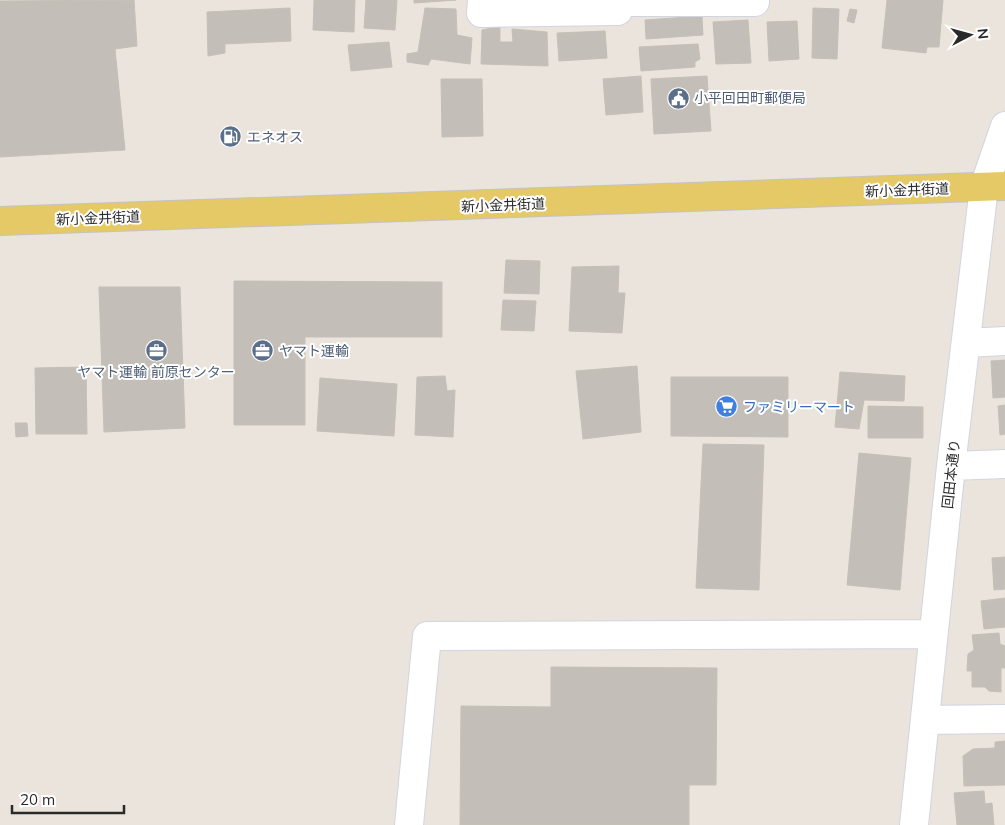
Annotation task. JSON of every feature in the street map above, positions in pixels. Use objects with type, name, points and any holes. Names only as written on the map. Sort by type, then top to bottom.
[{"type":"main road","name":"新小金井街道","points":[[0,221],[995,187]]},
{"type":"street","points":[[482,0],[481,13],[618,12],[618,1],[755,2]]},
{"type":"street","name":"回田本通り","points":[[914,825],[951,466],[966,343],[1005,126]]},
{"type":"street","points":[[966,343],[1005,341]]},
{"type":"street","points":[[951,466],[1005,464]]},
{"type":"street","points":[[409,825],[428,636],[933,634]]},
{"type":"street","points":[[926,720],[1005,719]]},
{"type":"building","points":[[134,0],[137,46],[115,49],[125,150],[0,157],[0,1]]},
{"type":"building","points":[[314,0],[355,0],[354,32],[313,30]]},
{"type":"building","points":[[366,0],[397,0],[395,30],[364,28]]},
{"type":"building","points":[[414,0],[456,0],[414,3]]},
{"type":"building","points":[[887,0],[943,0],[939,47],[927,47],[926,53],[882,48]]},
{"type":"building","points":[[290,8],[291,41],[225,44],[225,53],[208,56],[207,12]]},
{"type":"building","points":[[425,8],[456,9],[457,35],[472,38],[470,64],[431,59],[428,65],[407,62],[407,54],[418,52]]},
{"type":"building","points":[[813,8],[839,9],[837,59],[812,58]]},
{"type":"building","points":[[850,9],[857,10],[854,23],[847,21]]},
{"type":"building","points":[[702,16],[703,35],[646,39],[645,20]]},
{"type":"building","points":[[748,20],[751,63],[716,64],[713,22]]},
{"type":"building","points":[[797,21],[799,59],[769,61],[767,22]]},
{"type":"building","points":[[500,26],[500,42],[513,42],[512,29],[547,32],[548,66],[481,64],[482,30]]},
{"type":"building","points":[[605,31],[607,58],[559,61],[557,33]]},
{"type":"building","points":[[389,42],[392,67],[351,71],[348,45]]},
{"type":"building","points":[[698,44],[700,59],[695,62],[695,67],[641,71],[639,47]]},
{"type":"building","points":[[641,76],[643,112],[606,115],[603,79]]},
{"type":"building","points":[[707,76],[711,131],[654,134],[651,79]]},
{"type":"building","points":[[441,79],[482,79],[483,136],[442,137]]},
{"type":"building","points":[[506,260],[540,261],[539,294],[504,293]]},
{"type":"building","points":[[619,266],[618,293],[625,293],[622,333],[569,331],[572,267]]},
{"type":"building","points":[[234,281],[442,282],[442,337],[305,337],[305,425],[234,425]]},
{"type":"building","points":[[99,287],[180,287],[185,428],[104,432]]},
{"type":"building","points":[[503,300],[536,301],[534,331],[501,330]]},
{"type":"building","points":[[1005,360],[1005,397],[993,398],[991,361]]},
{"type":"building","points":[[637,366],[641,432],[583,439],[576,371]]},
{"type":"building","points":[[86,367],[87,434],[36,434],[35,368]]},
{"type":"building","points":[[840,372],[905,376],[904,401],[864,400],[859,429],[835,427]]},
{"type":"building","points":[[445,376],[447,391],[455,390],[453,437],[415,435],[417,377]]},
{"type":"building","points":[[671,377],[788,377],[788,437],[671,436]]},
{"type":"building","points":[[320,378],[397,384],[394,436],[317,431]]},
{"type":"building","points":[[1005,405],[1005,434],[1000,435],[998,406]]},
{"type":"building","points":[[868,406],[923,407],[923,438],[868,438]]},
{"type":"building","points":[[15,423],[27,423],[28,436],[16,437]]},
{"type":"building","points":[[703,444],[764,445],[759,590],[696,588]]},
{"type":"building","points":[[859,453],[911,458],[900,590],[847,585]]},
{"type":"building","points":[[1005,557],[1005,589],[994,590],[992,558]]},
{"type":"building","points":[[1005,598],[1005,627],[984,629],[981,601]]},
{"type":"building","points":[[999,633],[1000,644],[1005,646],[1005,668],[1001,668],[1001,692],[989,691],[985,687],[972,687],[972,671],[967,671],[968,654],[974,650],[972,635]]},
{"type":"building","points":[[551,667],[717,668],[716,785],[689,785],[689,825],[460,825],[461,706],[551,707]]},
{"type":"building","points":[[1005,741],[1005,785],[964,786],[963,756],[973,749],[995,748],[995,742]]},
{"type":"building","points":[[984,791],[985,804],[992,803],[994,825],[957,825],[954,793]]},
{"type":"place","name":"小平回田町郵便局","points":[[678,98]]},
{"type":"place","name":"エネオス","points":[[231,137]]},
{"type":"place","name":"ヤマト運輸 前原センター","points":[[156,350]]},
{"type":"place","name":"ヤマト運輸","points":[[263,351]]},
{"type":"place","name":"ファミリーマート","points":[[727,407]]}]
